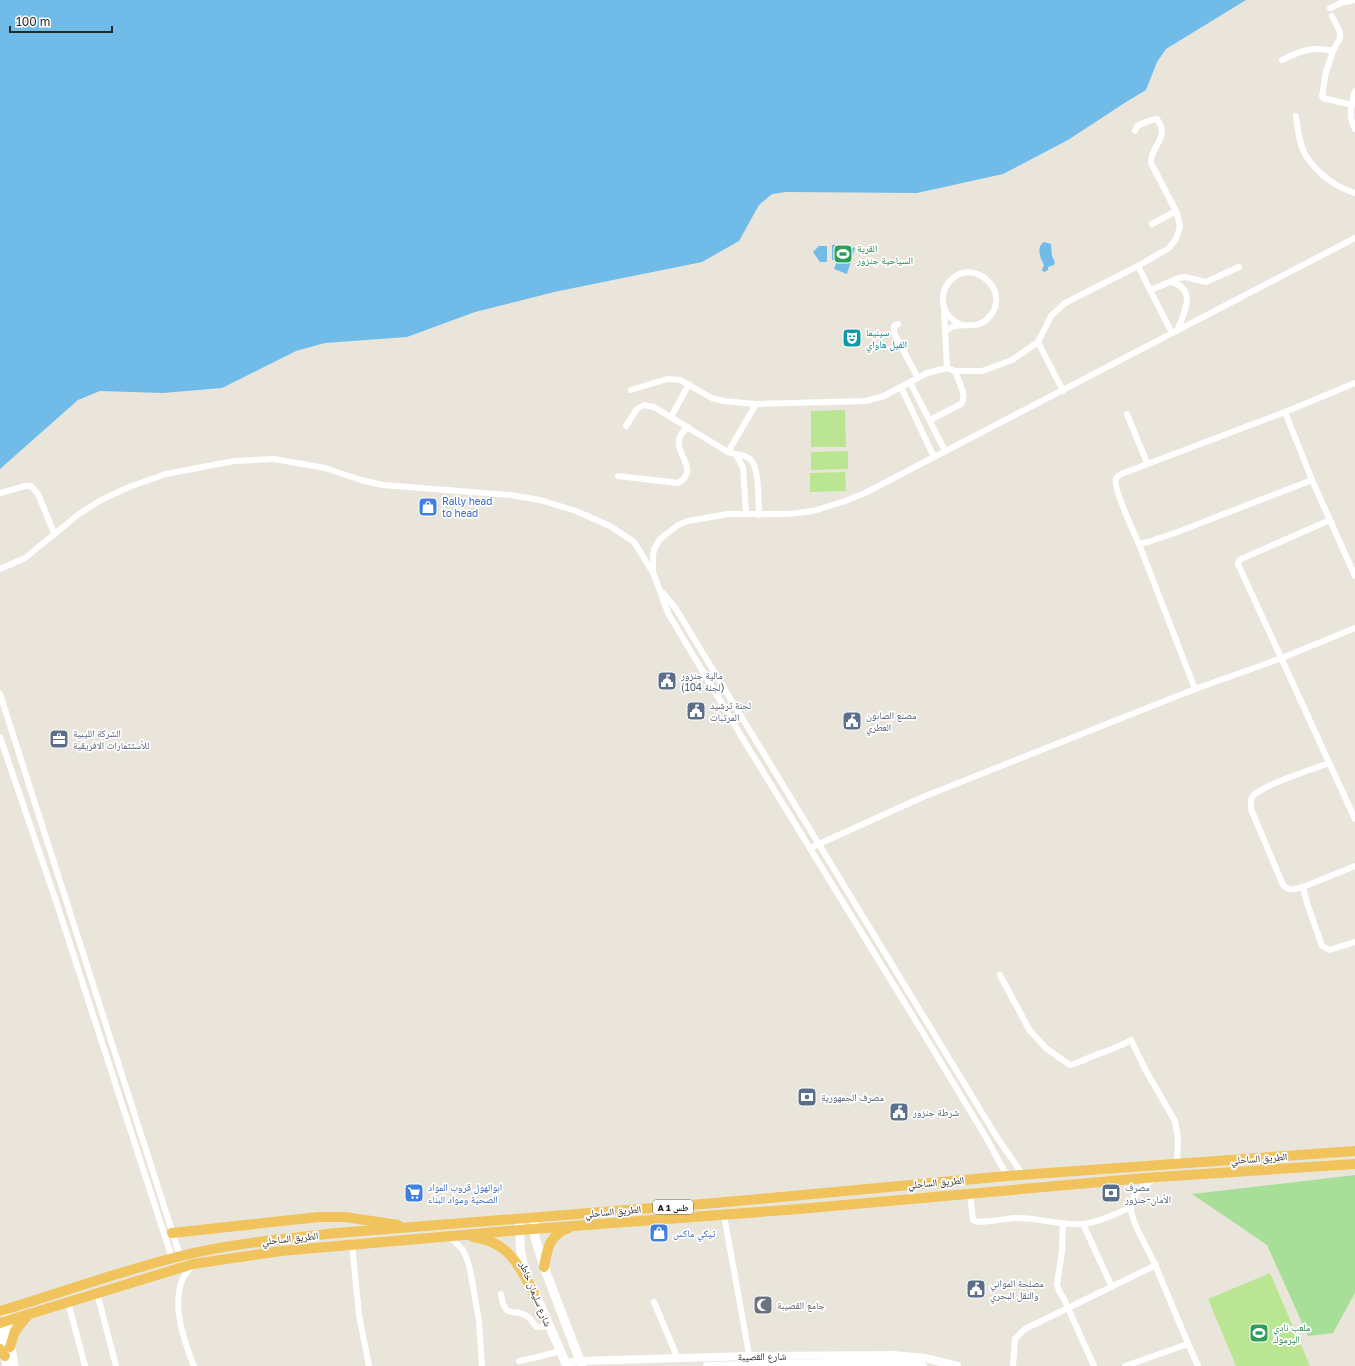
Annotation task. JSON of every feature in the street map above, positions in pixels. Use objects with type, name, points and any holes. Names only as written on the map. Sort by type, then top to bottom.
[{"type":"highway","name":"الطريق الساحلي","points":[[2,1310],[115,1274],[176,1257],[272,1240],[338,1233],[418,1228],[715,1203],[1023,1174],[1355,1151]]},
{"type":"highway","name":"الطريق الساحلي","points":[[2,1324],[29,1314],[193,1264],[281,1251],[582,1225],[724,1216],[970,1193],[1355,1164]]},
{"type":"highway","points":[[172,1233],[319,1218],[345,1217],[418,1228]]},
{"type":"highway","points":[[544,1267],[549,1243],[553,1238],[564,1230],[582,1225]]},
{"type":"highway","points":[[454,1236],[480,1238],[496,1243],[516,1260],[534,1293]]},
{"type":"highway","points":[[6,1355],[15,1331],[29,1314]]},
{"type":"main road","name":"شارع سليمان خاطر","points":[[534,1218],[534,1229],[544,1267],[581,1363]]},
{"type":"main road","name":"شارع سليمان خاطر","points":[[520,1219],[521,1258],[534,1293],[566,1364]]},
{"type":"main road","points":[[2,1310],[2,1324],[6,1355],[14,1366]]},
{"type":"street","points":[[1330,8],[1341,3],[1355,0]]},
{"type":"street","points":[[1332,16],[1340,32],[1340,38],[1333,51],[1326,72],[1322,96],[1323,98],[1352,105]]},
{"type":"street","points":[[1282,60],[1296,53],[1313,49],[1320,48],[1333,51]]},
{"type":"street","points":[[1355,91],[1351,118],[1355,129]]},
{"type":"street","points":[[1296,116],[1300,137],[1306,155],[1317,169],[1330,181],[1355,193]]},
{"type":"street","points":[[631,390],[666,379],[680,380],[712,398],[723,401],[756,404],[866,401],[884,396],[927,374],[947,368],[955,371],[982,371],[1012,360],[1038,342],[1051,316],[1065,303],[1138,266],[1168,248],[1176,239],[1180,227],[1176,211],[1151,163],[1151,159],[1162,134],[1162,125],[1157,119],[1153,119],[1137,126],[1135,131]]},
{"type":"street","points":[[1152,224],[1176,211]]},
{"type":"street","points":[[653,572],[654,549],[660,540],[678,525],[710,516],[728,514],[788,514],[813,510],[865,493],[1355,238]]},
{"type":"street","points":[[1138,266],[1174,332]]},
{"type":"street","points":[[1150,290],[1178,278],[1185,277],[1206,282],[1239,267]]},
{"type":"street","points":[[946,331],[951,326],[970,326],[985,322],[991,315],[995,308],[996,299],[992,285],[986,278],[978,274],[960,274],[952,279],[945,288],[942,297],[946,331],[947,368]]},
{"type":"street","points":[[1171,282],[1176,283],[1183,288],[1186,292],[1187,298],[1184,313],[1174,332]]},
{"type":"street","points":[[944,308],[948,316],[961,325]]},
{"type":"street","points":[[898,324],[894,326],[894,333],[918,378]]},
{"type":"street","points":[[1038,342],[1063,391]]},
{"type":"street","points":[[930,420],[961,404],[963,401],[964,397],[955,371]]},
{"type":"street","points":[[910,382],[945,451]]},
{"type":"street","points":[[1195,689],[1116,487],[1116,480],[1120,475],[1148,463],[1285,412],[1355,383]]},
{"type":"street","points":[[671,417],[689,384]]},
{"type":"street","points":[[901,387],[934,457]]},
{"type":"street","points":[[728,452],[756,404]]},
{"type":"street","points":[[626,426],[637,409],[644,405],[654,407],[728,452],[736,455],[743,455],[749,459],[753,463],[757,478],[759,515]]},
{"type":"street","points":[[1285,412],[1312,480],[1355,576]]},
{"type":"street","points":[[1127,414],[1148,463]]},
{"type":"street","points":[[618,476],[678,483],[683,480],[687,475],[687,469],[679,445],[679,438],[682,432],[688,427]]},
{"type":"street","points":[[736,455],[743,467],[746,514]]},
{"type":"street","points":[[0,569],[25,558],[54,533],[101,500],[130,487],[159,477],[234,461],[274,459],[325,468],[361,480],[383,485],[511,495],[540,500],[576,511],[610,526],[634,542],[653,572],[668,613],[928,1041],[987,1139],[1007,1176]]},
{"type":"street","points":[[1139,544],[1175,533],[1312,480]]},
{"type":"street","points":[[0,493],[25,486],[31,486],[38,494],[54,533]]},
{"type":"street","points":[[1330,520],[1239,560],[1238,564],[1355,819]]},
{"type":"street","points":[[661,591],[676,609],[699,646],[782,784],[820,843],[856,906],[998,1139],[1023,1174]]},
{"type":"street","points":[[810,848],[923,797],[1195,689],[1282,658],[1355,628]]},
{"type":"street","points":[[691,651],[699,646]]},
{"type":"street","points":[[0,694],[172,1233],[176,1257]]},
{"type":"street","points":[[12,732],[0,736],[176,1257]]},
{"type":"street","points":[[1329,763],[1256,792],[1252,797],[1251,809],[1286,889],[1290,890],[1303,887],[1355,866]]},
{"type":"street","points":[[774,789],[782,784]]},
{"type":"street","points":[[1303,887],[1309,910],[1322,946],[1329,950],[1355,942]]},
{"type":"street","points":[[56,901],[65,898]]},
{"type":"street","points":[[1000,976],[1030,1031],[1047,1049],[1070,1065],[1131,1040],[1146,1071],[1175,1121],[1178,1139],[1177,1164]]},
{"type":"street","points":[[101,1037],[108,1035]]},
{"type":"street","points":[[1158,1178],[1139,1189],[1134,1197],[1131,1207],[1133,1218],[1156,1265],[1198,1366]]},
{"type":"street","points":[[970,1193],[973,1220],[976,1222],[1016,1218],[1063,1224],[1083,1224],[1107,1217],[1131,1207]]},
{"type":"street","points":[[724,1216],[749,1356],[752,1365]]},
{"type":"street","points":[[1063,1224],[1062,1251],[1057,1284],[1094,1366]]},
{"type":"street","points":[[1083,1224],[1112,1287]]},
{"type":"street","points":[[454,1236],[463,1250],[470,1269],[479,1321],[482,1366]]},
{"type":"street","points":[[352,1245],[359,1315],[369,1366]]},
{"type":"street","points":[[193,1264],[183,1279],[179,1304],[182,1328],[194,1366]]},
{"type":"street","points":[[1012,1366],[1015,1339],[1024,1329],[1156,1265]]},
{"type":"street","points":[[97,1293],[116,1366]]},
{"type":"street","points":[[501,1294],[503,1306],[510,1312],[526,1316],[537,1327],[549,1326]]},
{"type":"street","points":[[68,1302],[85,1366]]},
{"type":"street","points":[[654,1302],[678,1359]]},
{"type":"street","points":[[1125,1366],[1188,1344]]},
{"type":"street","points":[[519,1361],[560,1351]]},
{"type":"street","name":"شارع القصيبة","points":[[566,1364],[749,1356],[893,1354],[924,1358],[957,1366]]},
{"type":"street","points":[[707,1366],[883,1362],[923,1366]]},
{"type":"green space","points":[[845,410],[846,447],[811,447],[811,411]]},
{"type":"green space","points":[[848,451],[848,469],[811,470],[811,452]]},
{"type":"green space","points":[[845,472],[846,491],[810,492],[810,473]]},
{"type":"green space","points":[[1355,1175],[1355,1293],[1333,1333],[1308,1336],[1267,1245],[1192,1194]]},
{"type":"green space","name":"ملعب نادي اليرموك","points":[[1270,1273],[1310,1366],[1236,1366],[1208,1299]]},
{"type":"water","points":[[0,0],[1246,0],[1166,49],[1157,62],[1146,90],[1068,140],[1003,174],[917,193],[786,192],[772,194],[759,205],[739,241],[702,262],[554,292],[475,312],[407,337],[325,343],[296,351],[222,388],[163,393],[100,391],[78,400],[0,469]]},
{"type":"water","points":[[1044,242],[1051,244],[1052,256],[1055,262],[1054,265],[1048,267],[1048,270],[1044,272],[1042,270],[1044,265],[1039,249]]},
{"type":"water","name":"القرية السياحية جنزور","points":[[832,245],[842,245],[855,248],[847,274],[834,269],[837,261],[832,260]]},
{"type":"water","points":[[819,246],[827,246],[827,262],[820,262],[813,252]]},
{"type":"place","name":"القرية السياحية جنزور","points":[[843,254]]},
{"type":"place","name":"سينيما الفيل هاواي","points":[[852,338]]},
{"type":"place","name":"Rally head to head","points":[[428,507]]},
{"type":"place","name":"مالية جنزور (لجنة 104)","points":[[667,681]]},
{"type":"place","name":"لجنة ترشيد المرتبات","points":[[696,711]]},
{"type":"place","name":"مصنع الصابون العطري","points":[[852,721]]},
{"type":"place","name":"الشركة الليبية للأستثمارات الافريقية","points":[[59,739]]},
{"type":"place","name":"مصرف الجمهورية","points":[[807,1097]]},
{"type":"place","name":"شرطة جنزور","points":[[899,1112]]},
{"type":"place","name":"ابوالهول قروب المواد الصحية ومواد البناء","points":[[414,1193]]},
{"type":"place","name":"مصرف الأمان-جنزور","points":[[1111,1193]]},
{"type":"place","name":"تيكي ماكس","points":[[659,1233]]},
{"type":"place","name":"مصلحة المواني والنقل البحري","points":[[976,1289]]},
{"type":"place","name":"جامع القصيبة","points":[[763,1305]]},
{"type":"place","name":"ملعب نادي اليرموك","points":[[1259,1333]]}]
